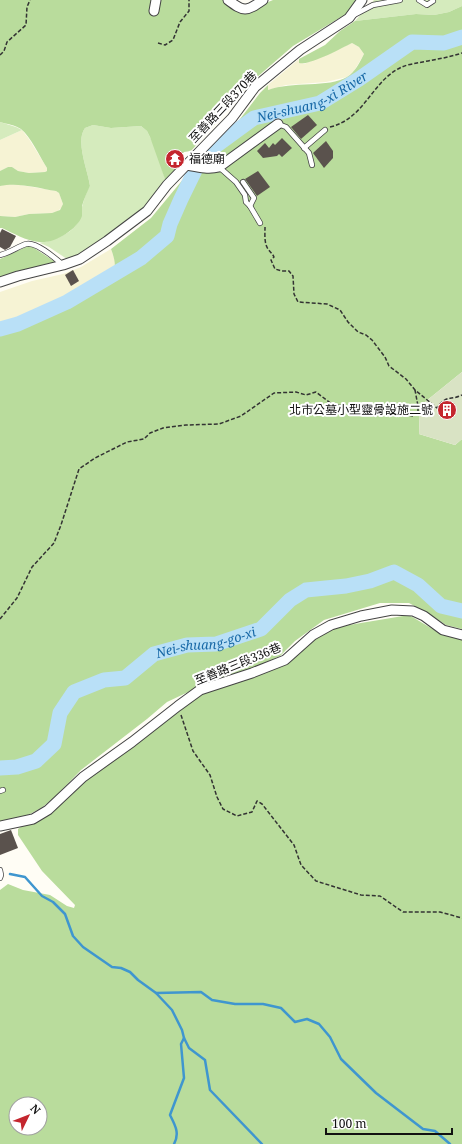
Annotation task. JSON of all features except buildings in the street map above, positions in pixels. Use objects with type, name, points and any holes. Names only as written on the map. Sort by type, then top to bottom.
[{"type":"street","points":[[154,11],[156,0]]},
{"type":"street","points":[[228,0],[240,9],[247,10],[263,0]]},
{"type":"street","name":"至善路三段370巷","points":[[0,282],[80,259],[107,241],[147,210],[186,165],[232,118],[255,87],[300,50],[349,18],[362,0]]},
{"type":"street","points":[[186,165],[207,169],[219,167],[278,124]]},
{"type":"street","name":"至善路三段336巷","points":[[0,826],[33,819],[48,810],[83,777],[200,690],[252,673],[285,660],[313,635],[331,625],[361,616],[392,610],[414,611],[424,616],[443,630],[462,635]]},
{"type":"lane","points":[[349,18],[373,5],[400,0]]},
{"type":"lane","points":[[419,0],[428,6],[433,1]]},
{"type":"lane","points":[[278,124],[286,127],[309,154],[312,165]]},
{"type":"lane","points":[[304,148],[325,130]]},
{"type":"lane","points":[[219,167],[236,182],[245,195],[246,202],[260,223]]},
{"type":"lane","points":[[243,182],[254,198],[250,206]]},
{"type":"lane","points":[[0,255],[7,254],[26,244],[31,244],[47,252],[63,265]]},
{"type":"lane","points":[[0,870],[0,878]]},
{"type":"path","points":[[0,55],[4,51],[7,42],[26,25],[27,7],[30,0]]},
{"type":"path","points":[[158,44],[165,45],[173,40],[180,22],[189,11],[190,0]]},
{"type":"path","points":[[325,130],[339,125],[356,114],[384,80],[402,67],[447,58],[462,53]]},
{"type":"path","points":[[260,223],[265,226],[267,248],[272,252],[274,257],[271,260],[275,268],[282,271],[289,271],[293,276],[294,294],[298,302],[327,304],[340,310],[348,322],[358,332],[366,335],[372,340],[385,357],[389,366],[406,379],[415,390],[437,408],[442,402],[451,396],[456,398],[462,395]]},
{"type":"path","points":[[0,619],[17,598],[32,568],[54,543],[79,469],[95,458],[127,442],[144,439],[150,433],[163,428],[186,425],[219,424],[241,416],[274,392],[296,392],[306,395],[316,392],[333,405],[353,406],[413,416],[418,414],[415,390]]},
{"type":"path","points":[[178,706],[193,751],[210,775],[217,797],[223,809],[237,816],[252,812],[257,801],[262,804],[294,845],[300,865],[316,881],[361,895],[380,896],[403,912],[440,912],[462,918]]},
{"type":"shaded area","points":[[352,43],[359,47],[364,54],[354,71],[347,77],[326,82],[286,85],[268,90],[268,85],[299,59],[298,60],[304,64]]},
{"type":"shaded area","points":[[22,130],[47,168],[47,171],[29,173],[8,167],[0,171],[0,140]]},
{"type":"shaded area","points":[[7,184],[56,191],[59,193],[63,204],[62,207],[57,212],[52,213],[29,214],[15,217],[0,216],[0,186]]},
{"type":"shaded area","points":[[111,249],[115,261],[115,269],[111,277],[105,282],[0,325],[0,292],[32,281],[63,274],[81,267]]},
{"type":"green space","points":[[0,0],[236,0],[232,2],[232,9],[242,13],[273,0],[357,0],[346,14],[293,46],[248,85],[191,151],[184,152],[180,157],[181,165],[166,182],[150,137],[147,131],[141,126],[111,128],[93,125],[85,128],[81,140],[90,186],[82,206],[82,216],[75,226],[64,235],[51,241],[39,242],[29,240],[0,228],[0,216],[15,217],[29,214],[52,213],[60,210],[63,204],[59,193],[56,191],[21,185],[0,186],[0,171],[8,167],[29,173],[45,172],[47,171],[47,168],[32,142],[21,129],[16,126],[0,122]]},
{"type":"green space","points":[[374,0],[462,0],[462,6],[449,12],[434,15],[416,14],[355,21]]},
{"type":"green space","points":[[462,6],[462,372],[420,406],[419,434],[455,445],[462,439],[462,629],[446,625],[409,603],[380,603],[324,620],[295,641],[280,656],[248,670],[201,686],[167,702],[81,770],[53,799],[41,808],[28,815],[5,822],[0,821],[0,325],[105,282],[112,274],[115,267],[111,249],[151,218],[204,154],[233,128],[268,85],[268,90],[278,87],[320,84],[339,80],[347,77],[352,72],[364,54],[359,47],[352,43],[310,62],[299,63],[299,59],[325,45],[340,31],[355,21],[416,14],[434,15],[449,12]]},
{"type":"green space","points":[[0,122],[16,127],[22,130],[0,140]]},
{"type":"green space","points":[[93,125],[111,128],[141,126],[147,131],[156,149],[166,182],[139,212],[89,250],[75,259],[67,259],[40,243],[64,235],[74,227],[81,216],[84,199],[90,186],[81,140],[85,128]]},
{"type":"green space","points":[[31,246],[57,263],[0,277],[0,259]]},
{"type":"green space","points":[[462,372],[462,439],[455,445],[419,434],[420,406]]},
{"type":"green space","points":[[409,615],[441,634],[462,639],[462,1144],[0,1144],[0,890],[8,884],[23,890],[50,895],[67,906],[74,908],[75,905],[42,871],[18,835],[18,829],[203,693],[249,678],[331,628]]},
{"type":"waterway","name":"Nei-shuang-xi River","points":[[0,329],[18,324],[67,302],[141,258],[167,236],[170,224],[202,156],[254,118],[320,103],[359,79],[412,42],[444,43],[462,37]]},
{"type":"waterway","name":"Nei-shuang-go-xi","points":[[0,768],[17,767],[36,761],[54,744],[60,713],[74,692],[104,680],[125,678],[154,654],[187,645],[216,644],[261,629],[290,600],[306,590],[346,586],[370,581],[394,572],[418,585],[441,606],[462,611]]},
{"type":"waterway","points":[[10,874],[25,877],[42,896],[53,902],[65,914],[73,936],[83,947],[112,967],[121,968],[130,972],[156,993],[172,1010],[189,1048],[205,1060],[210,1090],[262,1144]]},
{"type":"waterway","points":[[156,993],[201,992],[212,1000],[235,1004],[263,1004],[281,1008],[295,1022],[307,1019],[319,1024],[330,1037],[341,1059],[376,1093],[423,1129],[435,1131],[450,1144]]},
{"type":"waterway","points":[[174,1144],[177,1133],[170,1115],[184,1078],[181,1044],[184,1038]]},
{"type":"place","name":"福德廟","points":[[175,159]]},
{"type":"place","name":"北市公墓小型靈骨設施二號","points":[[447,410]]}]
